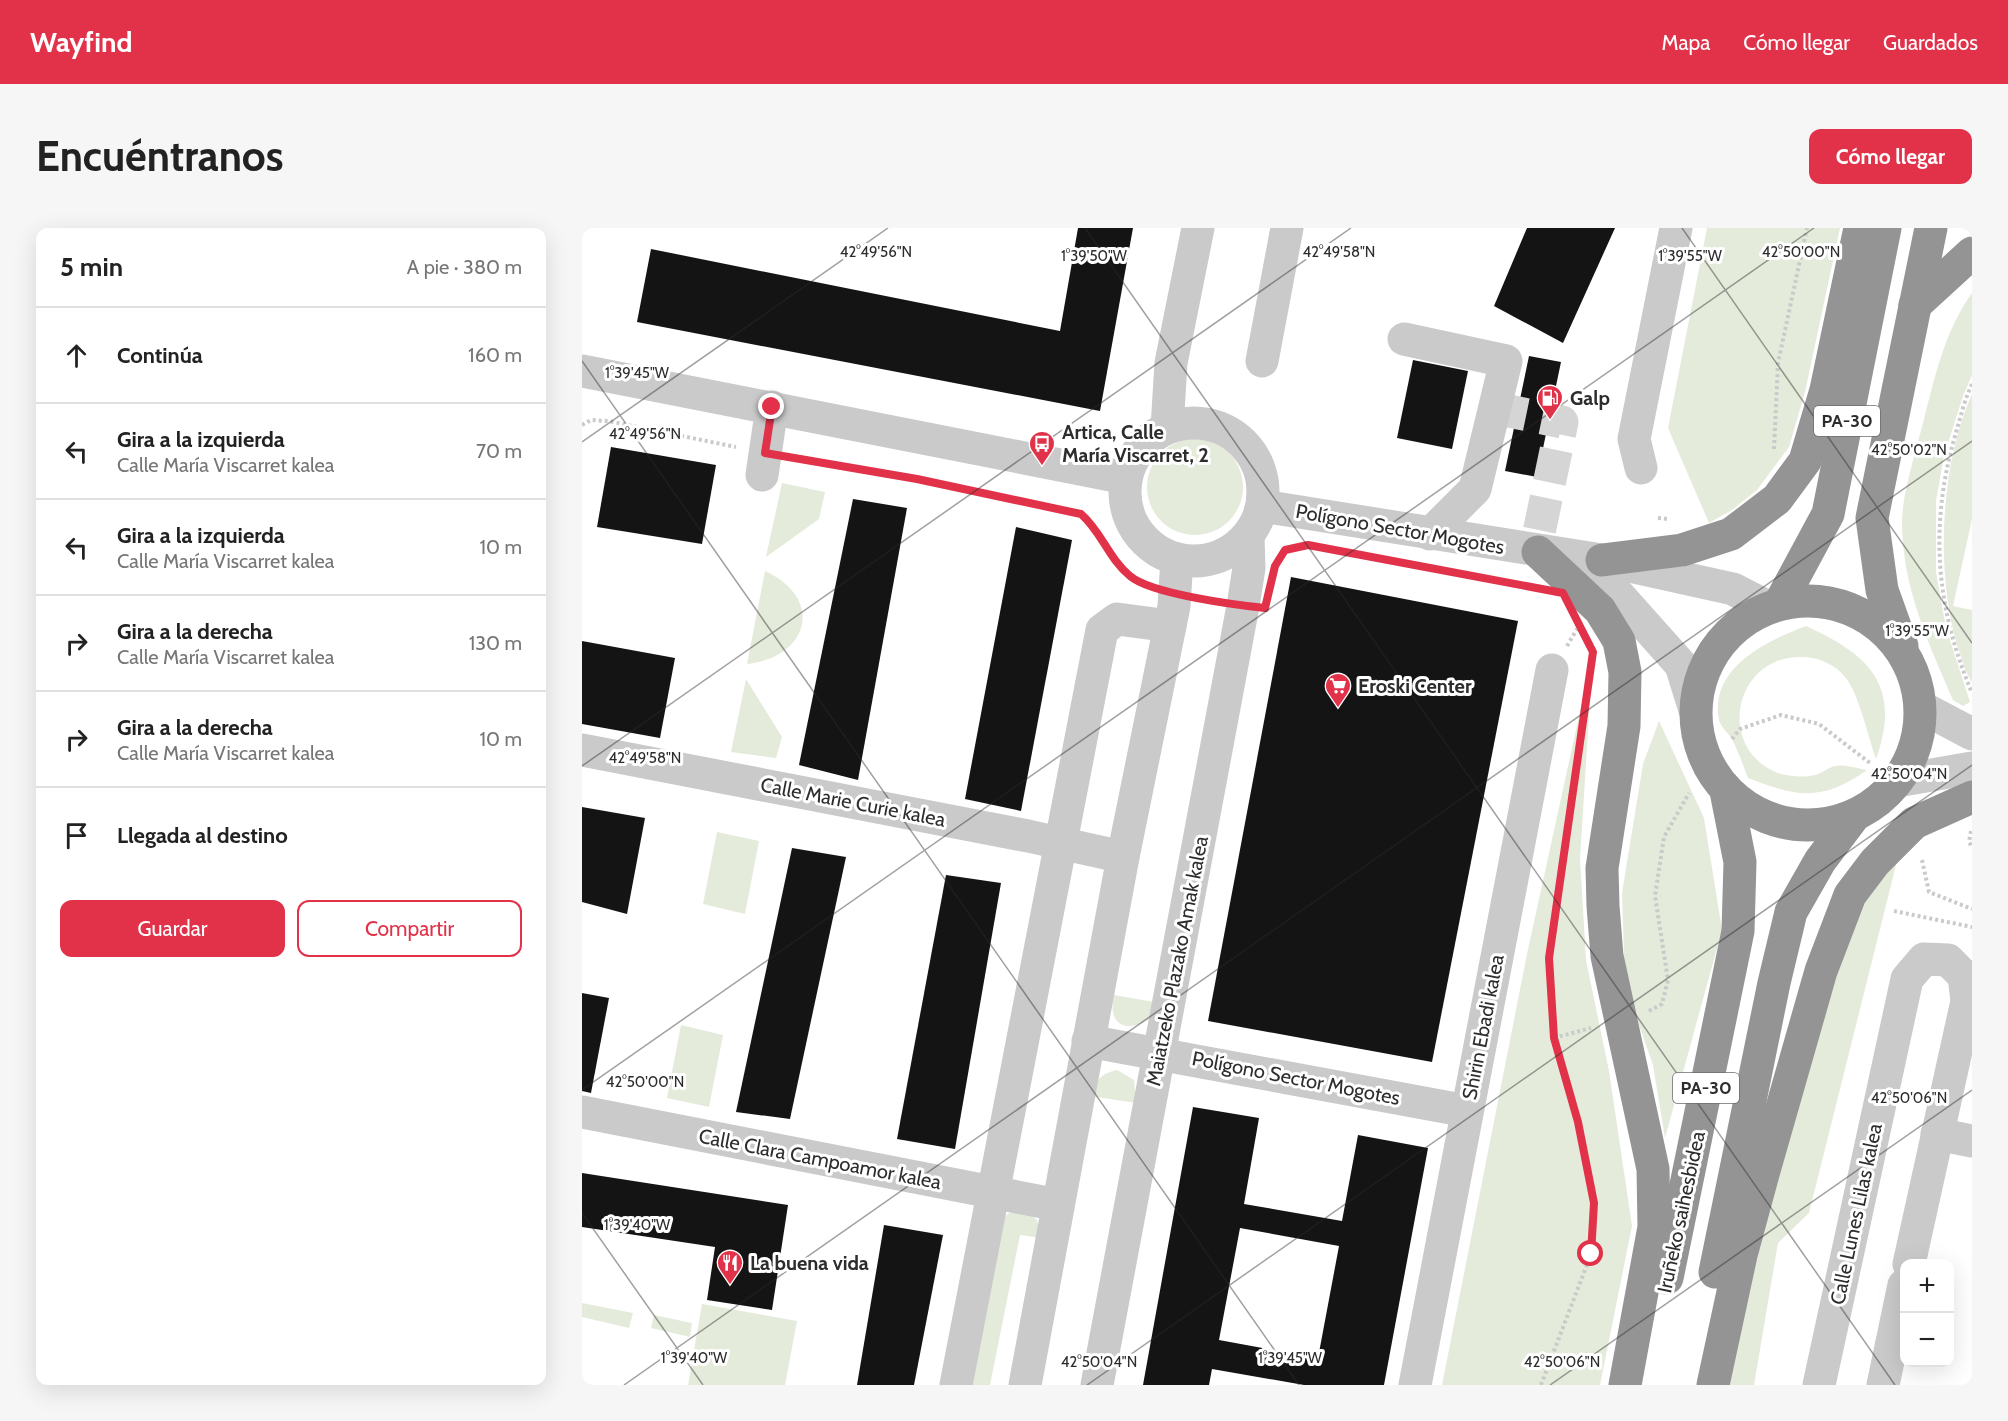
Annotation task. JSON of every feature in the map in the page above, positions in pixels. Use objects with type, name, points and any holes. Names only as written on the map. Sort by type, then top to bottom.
[{"type":"highway","points":[[1602,560],[1682,550],[1731,534],[1777,499],[1805,460],[1820,410],[1860,228]]},
{"type":"highway","name":"PA-30","points":[[1774,605],[1828,514],[1886,228]]},
{"type":"highway","name":"PA-30","points":[[1904,653],[1881,626],[1850,608],[1815,600],[1774,605],[1739,623],[1715,647],[1700,677],[1695,710],[1698,740],[1708,767],[1726,791],[1753,812],[1785,824],[1820,825],[1854,816],[1878,801],[1897,781],[1914,750],[1919,734],[1921,707],[1916,679],[1904,653],[1882,590],[1872,518],[1931,228]]},
{"type":"highway","points":[[1916,305],[1972,253]]},
{"type":"highway","points":[[1538,552],[1600,610],[1619,641],[1625,672],[1624,726],[1602,868],[1607,956],[1653,1169],[1654,1227],[1625,1385]]},
{"type":"highway","name":"Iruñeko saihesbidea","points":[[1646,1385],[1738,931],[1740,862],[1726,791]]},
{"type":"highway","points":[[1713,1385],[1741,1255],[1821,971],[1850,895],[1875,862],[1914,823],[1958,801],[1972,797]]},
{"type":"highway","name":"PA-30","points":[[1692,1385],[1774,983],[1791,912],[1820,861],[1854,816]]},
{"type":"street","points":[[1167,428],[1171,363],[1198,228]]},
{"type":"street","points":[[1262,361],[1287,228]]},
{"type":"street","points":[[1641,468],[1634,439],[1676,228]]},
{"type":"street","points":[[1404,339],[1506,361],[1475,489],[1430,534]]},
{"type":"street","points":[[582,371],[1126,478]]},
{"type":"street","points":[[764,464],[772,407]]},
{"type":"street","points":[[1188,423],[1209,424],[1229,432],[1246,445],[1258,464],[1263,484],[1262,506],[1248,536],[1233,549],[1215,558],[1196,561],[1177,559],[1157,550],[1142,537],[1130,519],[1125,499],[1126,478],[1134,457],[1148,440],[1167,428],[1188,423]]},
{"type":"street","name":"Polígono Sector Mogotes","points":[[1262,506],[1538,552],[1602,560],[1733,589],[1774,605]]},
{"type":"street","name":"Maiatzeko Plazako Amak kalea","points":[[1096,1385],[1243,606],[1249,568],[1248,536]]},
{"type":"street","name":"Polígono Sector Mogotes","points":[[1538,552],[1606,581],[1681,665],[1695,710]]},
{"type":"street","points":[[1025,1385],[1123,857],[1176,594],[1177,559]]},
{"type":"street","points":[[956,1385],[1102,630],[1117,620],[1170,626]]},
{"type":"street","name":"Shirin Ebadi kalea","points":[[1415,1385],[1552,670]]},
{"type":"street","points":[[1921,707],[1972,734]]},
{"type":"street","name":"Calle Marie Curie kalea","points":[[582,750],[1123,857]]},
{"type":"street","points":[[1897,781],[1972,768]]},
{"type":"street","name":"Calle Lunes Lilas kalea","points":[[1819,1385],[1907,979],[1924,959],[1948,960],[1964,976],[1967,1001],[1910,1259]]},
{"type":"street","name":"Polígono Sector Mogotes","points":[[1089,1041],[1159,1052],[1467,1111]]},
{"type":"street","name":"Calle Clara Campoamor kalea","points":[[582,1112],[1058,1205]]},
{"type":"street","points":[[1937,1134],[1972,1142]]},
{"type":"street","points":[[1883,1385],[1900,1308]]},
{"type":"path","points":[[1773,454],[1778,363],[1807,228]]},
{"type":"path","points":[[1972,384],[1949,458],[1941,499],[1939,573],[1949,629],[1972,693]]},
{"type":"path","points":[[582,425],[591,420],[608,420],[764,464],[917,479],[1081,514],[1092,523],[1107,551],[1131,577],[1176,594]]},
{"type":"path","points":[[1658,518],[1669,519]]},
{"type":"path","points":[[1280,558],[1285,550],[1308,545],[1314,547]]},
{"type":"path","points":[[1366,556],[1528,586]]},
{"type":"path","points":[[1580,623],[1585,633]]},
{"type":"path","points":[[1541,1385],[1591,1254],[1594,1203],[1578,1122],[1554,1038],[1549,958],[1592,662]]},
{"type":"path","points":[[1732,739],[1740,729],[1780,716],[1819,724],[1870,763]]},
{"type":"path","points":[[1554,1038],[1638,1017],[1662,1004],[1668,980],[1655,896],[1664,837],[1689,794]]},
{"type":"path","points":[[1972,830],[1969,842],[1972,847]]},
{"type":"path","points":[[1920,852],[1929,892],[1972,909]]},
{"type":"path","points":[[1894,911],[1972,927]]},
{"type":"green space","points":[[1707,228],[1840,228],[1805,392],[1789,447],[1757,490],[1732,510],[1709,523],[1668,428]]},
{"type":"green space","points":[[1972,293],[1972,375],[1944,456],[1936,501],[1936,572],[1946,628],[1970,702],[1963,706],[1953,700],[1918,613],[1906,569],[1902,522],[1907,483],[1938,367],[1955,321]]},
{"type":"green space","points":[[1972,394],[1972,519],[1953,606],[1972,610],[1972,682],[1958,648],[1951,619],[1946,587],[1944,520],[1953,453],[1961,422]]},
{"type":"green space","points":[[1186,439],[1204,439],[1222,447],[1235,460],[1243,478],[1240,506],[1222,527],[1204,535],[1186,535],[1168,527],[1155,514],[1147,496],[1147,478],[1155,460],[1168,447]]},
{"type":"green space","points":[[782,483],[825,492],[819,519],[766,557]]},
{"type":"green space","points":[[765,571],[784,583],[796,596],[802,611],[802,625],[796,639],[784,650],[768,659],[747,664]]},
{"type":"green space","points":[[1806,626],[1848,649],[1863,662],[1875,676],[1882,692],[1885,712],[1883,734],[1876,759],[1851,685],[1837,669],[1820,660],[1802,657],[1779,660],[1761,671],[1748,686],[1741,705],[1740,725],[1746,744],[1758,761],[1778,773],[1793,776],[1813,775],[1839,766],[1867,770],[1836,787],[1822,792],[1809,793],[1781,789],[1748,778],[1732,739],[1719,720],[1718,701],[1723,685],[1744,659],[1759,648]]},
{"type":"green space","points":[[1593,652],[1580,859],[1586,960],[1609,1071],[1632,1226],[1600,1385],[1442,1385],[1527,954]]},
{"type":"green space","points":[[746,679],[782,737],[776,758],[731,752]]},
{"type":"green space","points":[[1659,721],[1704,818],[1722,930],[1665,1138],[1653,1065],[1625,985],[1622,893],[1643,764]]},
{"type":"green space","points":[[717,832],[759,841],[745,914],[703,904]]},
{"type":"green space","points":[[1898,857],[1809,1213],[1778,1243],[1754,1385],[1727,1385],[1758,1228],[1860,902]]},
{"type":"green space","points":[[1114,995],[1154,1002],[1151,1018],[1134,1026],[1121,1024],[1113,1014]]},
{"type":"green space","points":[[681,1025],[723,1035],[709,1107],[667,1098]]},
{"type":"green space","points":[[1117,1070],[1134,1080],[1136,1103],[1091,1096],[1099,1078]]},
{"type":"green space","points":[[1011,1212],[1028,1212],[1037,1220],[1041,1238],[1020,1235],[990,1385],[966,1385],[999,1220]]},
{"type":"green space","points":[[582,1303],[633,1313],[629,1328],[582,1317]]},
{"type":"green space","points":[[702,1304],[797,1321],[785,1385],[688,1385]]},
{"type":"green space","points":[[654,1315],[692,1323],[690,1337],[651,1328]]},
{"type":"building","points":[[1078,228],[1133,228],[1100,411],[637,322],[651,249],[1060,331]]},
{"type":"building","points":[[1527,228],[1615,228],[1563,343],[1494,306]]},
{"type":"building","points":[[1529,356],[1561,362],[1537,477],[1505,471]]},
{"type":"building","points":[[1413,360],[1468,371],[1452,449],[1397,438]]},
{"type":"building","points":[[611,447],[716,465],[702,544],[597,527]]},
{"type":"building","points":[[853,499],[907,508],[858,780],[799,765]]},
{"type":"building","points":[[1016,527],[1072,540],[1021,811],[965,799]]},
{"type":"building","points":[[1291,577],[1518,621],[1432,1062],[1208,1021]]},
{"type":"building","points":[[582,641],[675,658],[660,738],[582,724]]},
{"type":"building","points":[[582,807],[645,818],[627,914],[582,902]]},
{"type":"building","points":[[792,848],[846,857],[790,1119],[736,1112]]},
{"type":"building","points":[[946,875],[1001,883],[955,1149],[897,1139]]},
{"type":"building","points":[[582,993],[609,998],[591,1093],[582,1091]]},
{"type":"building","points":[[1193,1107],[1259,1118],[1244,1204],[1342,1221],[1358,1135],[1428,1148],[1384,1385],[1304,1385],[1212,1369],[1209,1385],[1143,1385]],"holes":[[[1240,1228],[1339,1246],[1318,1358],[1219,1340]]]},
{"type":"building","points":[[582,1173],[788,1205],[772,1310],[707,1300],[715,1247],[582,1227]]},
{"type":"building","points":[[884,1225],[943,1235],[914,1385],[857,1385]]},
{"type":"tunnel","points":[[1494,408],[1562,422],[1535,552]]},
{"type":"place","name":"Galp","points":[[1550,421]]},
{"type":"place","name":"Artica, Calle María Viscarret, 2","points":[[1042,467]]},
{"type":"place","name":"Eroski Center","points":[[1338,709]]},
{"type":"place","name":"La buena vida","points":[[730,1286]]},
{"type":"route","points":[[772,407],[765,453],[917,479],[1081,514],[1092,523],[1107,551],[1131,577],[1176,594],[1265,608],[1275,566],[1285,550],[1308,545],[1563,593],[1593,652],[1549,958],[1554,1038],[1578,1122],[1594,1203],[1591,1254]]}]
